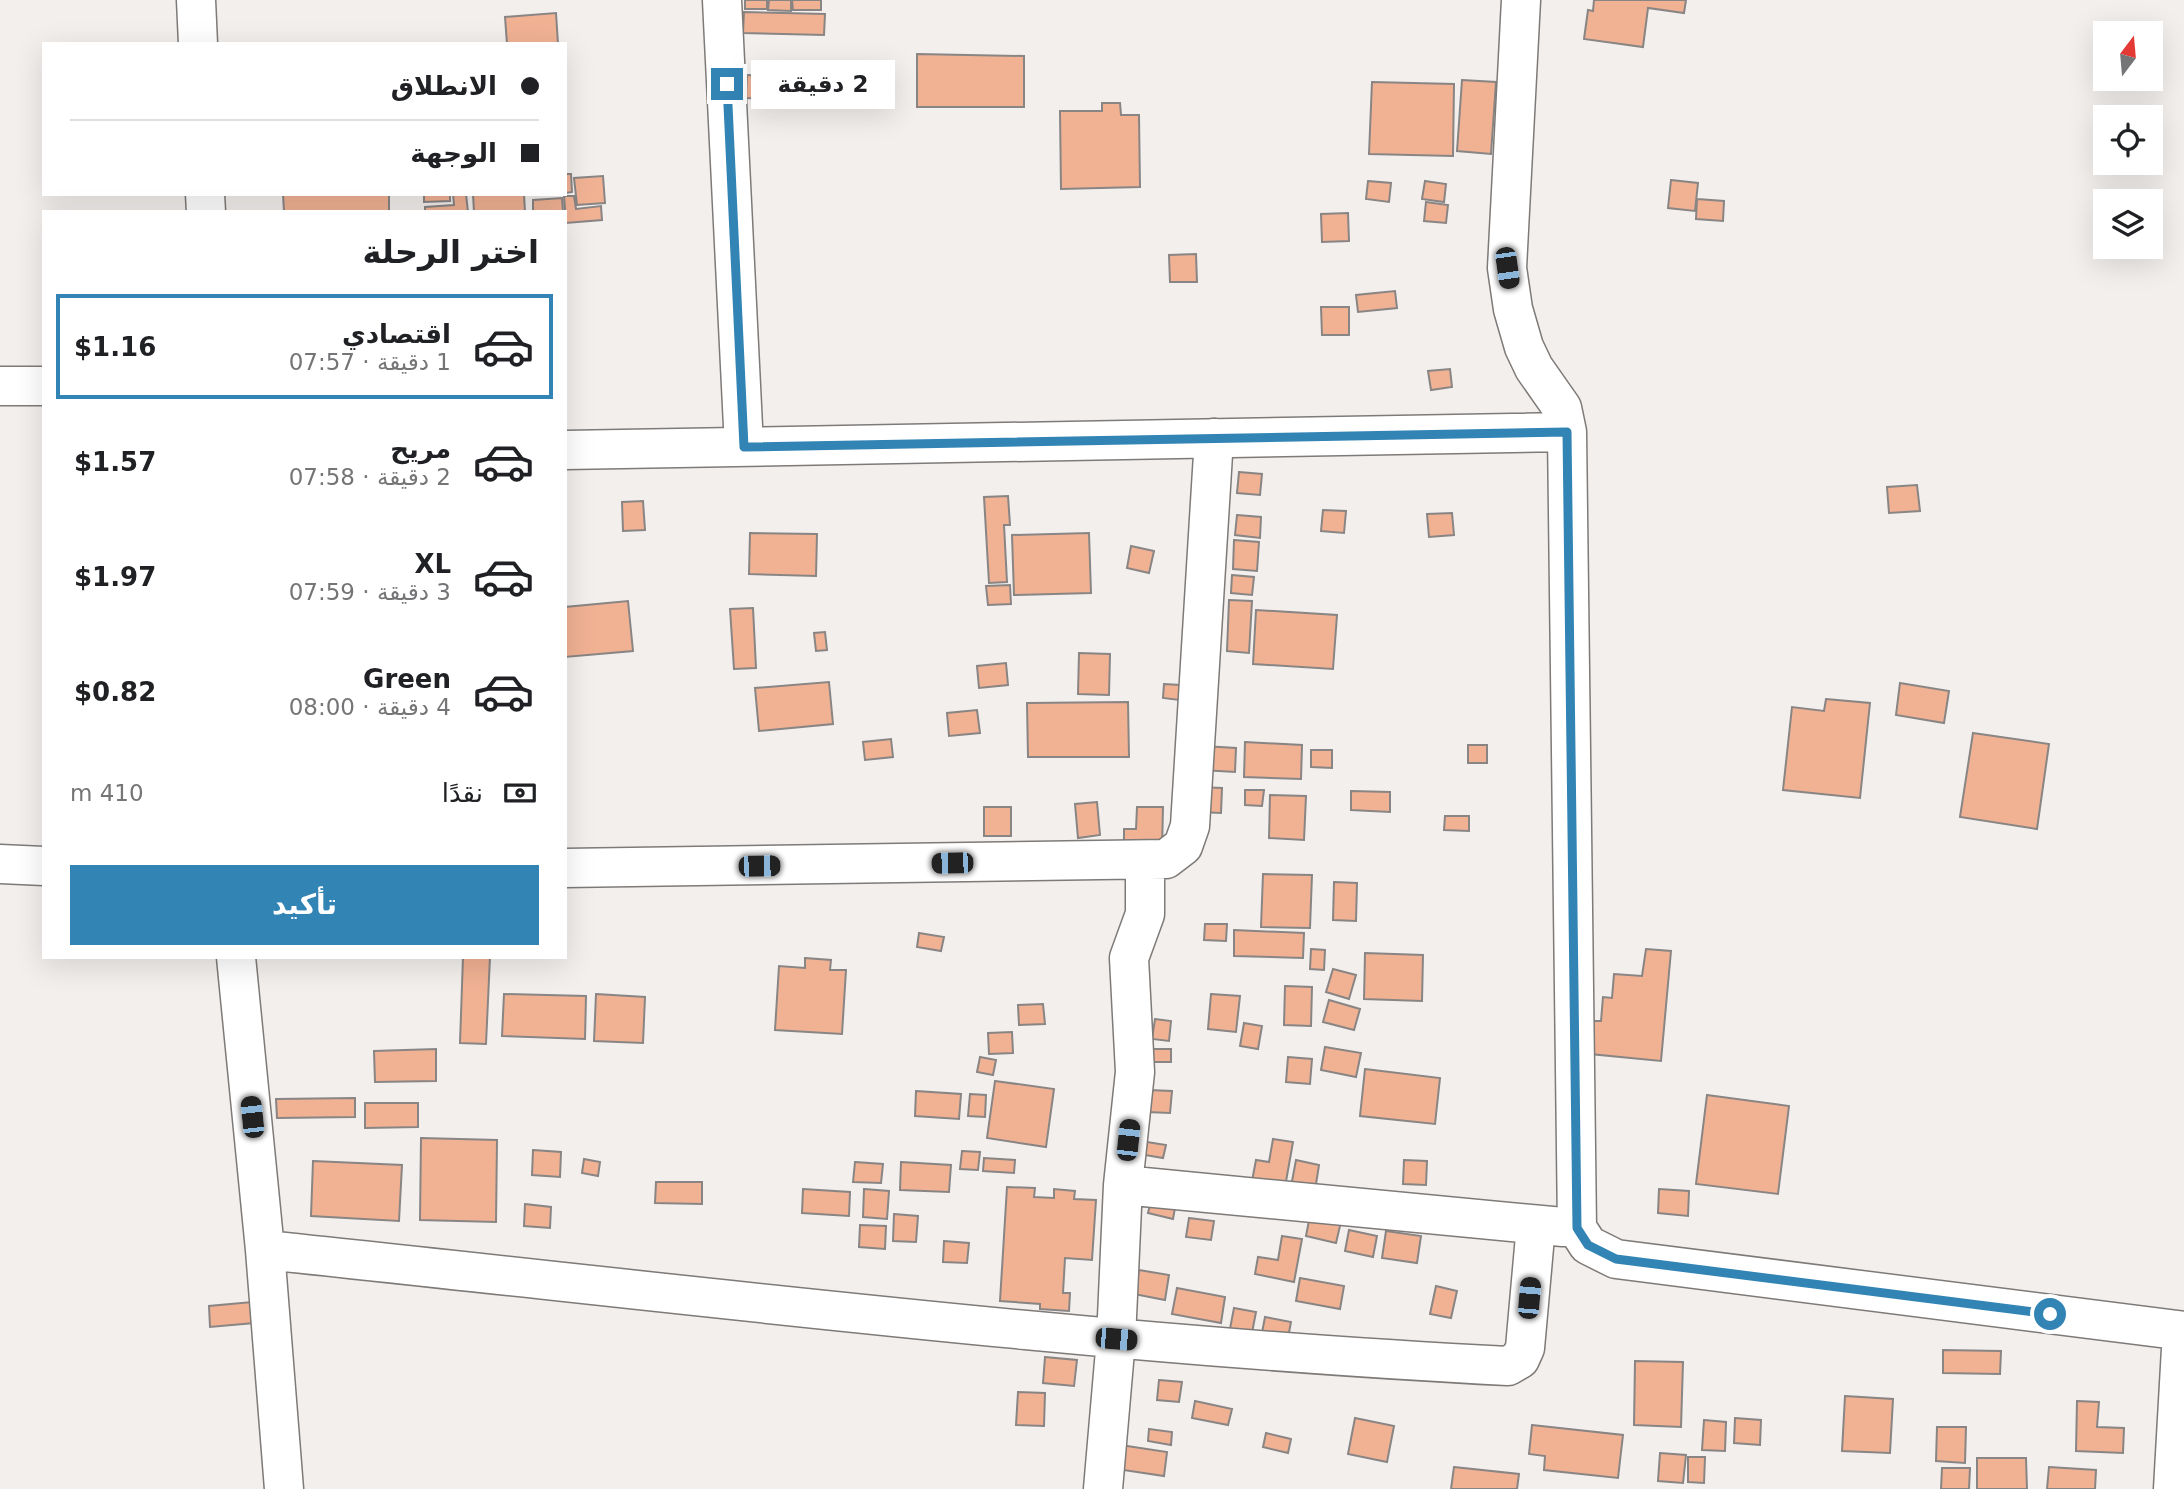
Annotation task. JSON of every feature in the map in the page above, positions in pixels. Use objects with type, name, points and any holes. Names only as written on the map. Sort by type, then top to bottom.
[{"type":"street","points":[[196,0],[198,42]]},
{"type":"street","points":[[723,0],[744,447]]},
{"type":"street","points":[[1521,0],[1507,268],[1513,309],[1524,347],[1534,368],[1562,408],[1567,432],[1577,1228],[1588,1245],[1616,1259],[2183,1331],[2173,1489]]},
{"type":"street","points":[[0,386],[42,386]]},
{"type":"street","points":[[567,450],[1567,432]]},
{"type":"street","points":[[567,868],[1166,859],[1183,846],[1190,825],[1214,438]]},
{"type":"street","points":[[1103,1489],[1116,1339],[1122,1185],[1135,1072],[1129,958],[1145,914],[1145,860]]},
{"type":"street","points":[[0,864],[42,866]]},
{"type":"street","points":[[236,959],[265,1250],[284,1489]]},
{"type":"street","points":[[1122,1185],[1577,1228]]},
{"type":"street","points":[[265,1250],[1116,1339],[1348,1358],[1508,1366],[1520,1359],[1524,1348],[1536,1224]]},
{"type":"building","points":[[745,0],[767,0],[767,9],[745,9]]},
{"type":"building","points":[[769,0],[791,0],[791,11],[768,10]]},
{"type":"building","points":[[792,0],[821,0],[821,10],[793,10]]},
{"type":"building","points":[[1594,0],[1686,0],[1684,13],[1648,8],[1643,47],[1584,39],[1588,10],[1593,11]]},
{"type":"building","points":[[744,12],[825,14],[824,35],[743,33]]},
{"type":"building","points":[[556,13],[558,42],[507,42],[505,17]]},
{"type":"building","points":[[917,54],[1024,56],[1024,107],[917,107]]},
{"type":"building","points":[[804,73],[832,75],[829,105],[801,102]]},
{"type":"building","points":[[747,75],[770,76],[769,99],[746,98]]},
{"type":"building","points":[[775,75],[797,76],[796,99],[774,99]]},
{"type":"building","points":[[1462,80],[1496,82],[1491,154],[1457,151]]},
{"type":"building","points":[[1372,82],[1454,84],[1453,156],[1369,154]]},
{"type":"building","points":[[1102,103],[1120,103],[1121,115],[1139,115],[1140,187],[1061,189],[1060,111],[1102,111]]},
{"type":"building","points":[[567,174],[571,174],[572,192],[567,193]]},
{"type":"building","points":[[603,176],[605,203],[577,205],[574,178]]},
{"type":"building","points":[[1671,180],[1698,183],[1695,211],[1668,208]]},
{"type":"building","points":[[1368,181],[1391,183],[1389,202],[1366,199]]},
{"type":"building","points":[[1425,181],[1446,184],[1444,202],[1422,199]]},
{"type":"building","points":[[283,196],[389,196],[389,210],[284,210]]},
{"type":"building","points":[[424,196],[450,196],[450,201],[424,202]]},
{"type":"building","points":[[453,196],[466,196],[468,210],[425,210],[425,207],[454,205]]},
{"type":"building","points":[[473,196],[524,196],[525,210],[474,210]]},
{"type":"building","points":[[564,196],[574,196],[576,209],[601,206],[602,220],[567,223]]},
{"type":"building","points":[[562,198],[563,210],[533,210],[533,200]]},
{"type":"building","points":[[1697,199],[1724,201],[1723,221],[1696,219]]},
{"type":"building","points":[[1426,202],[1448,205],[1446,223],[1424,221]]},
{"type":"building","points":[[1348,213],[1349,241],[1322,242],[1321,214]]},
{"type":"building","points":[[1196,254],[1197,282],[1170,282],[1169,255]]},
{"type":"building","points":[[1395,291],[1397,308],[1358,312],[1356,295]]},
{"type":"building","points":[[1321,307],[1349,307],[1349,335],[1322,335]]},
{"type":"building","points":[[1450,369],[1452,387],[1431,390],[1428,371]]},
{"type":"building","points":[[1239,472],[1262,474],[1260,495],[1237,493]]},
{"type":"building","points":[[1917,485],[1920,511],[1889,513],[1887,487]]},
{"type":"building","points":[[1008,496],[1010,525],[1004,525],[1007,582],[989,583],[984,497]]},
{"type":"building","points":[[643,501],[645,530],[623,531],[622,502]]},
{"type":"building","points":[[1323,510],[1346,511],[1344,533],[1321,531]]},
{"type":"building","points":[[1452,513],[1454,535],[1429,537],[1427,514]]},
{"type":"building","points":[[1237,515],[1261,517],[1260,538],[1235,535]]},
{"type":"building","points":[[750,533],[817,534],[816,576],[749,574]]},
{"type":"building","points":[[1089,533],[1091,593],[1014,595],[1012,535]]},
{"type":"building","points":[[1234,540],[1259,542],[1257,571],[1233,569]]},
{"type":"building","points":[[1131,546],[1154,551],[1149,573],[1127,568]]},
{"type":"building","points":[[1232,575],[1254,577],[1252,595],[1231,593]]},
{"type":"building","points":[[1010,585],[1011,604],[988,605],[986,586]]},
{"type":"building","points":[[1229,600],[1252,601],[1249,653],[1227,651]]},
{"type":"building","points":[[628,601],[633,651],[567,657],[567,607]]},
{"type":"building","points":[[753,608],[756,668],[734,669],[730,609]]},
{"type":"building","points":[[1256,610],[1337,615],[1333,669],[1253,664]]},
{"type":"building","points":[[825,632],[827,650],[816,651],[814,633]]},
{"type":"building","points":[[1079,653],[1110,654],[1109,695],[1078,694]]},
{"type":"building","points":[[1006,663],[1008,685],[979,688],[977,666]]},
{"type":"building","points":[[829,682],[833,724],[759,731],[755,688]]},
{"type":"building","points":[[1900,683],[1949,691],[1944,723],[1896,715]]},
{"type":"building","points":[[1164,684],[1180,685],[1179,700],[1163,698]]},
{"type":"building","points":[[1826,699],[1870,703],[1860,798],[1783,790],[1792,707],[1824,711]]},
{"type":"building","points":[[1128,702],[1129,757],[1028,757],[1027,703]]},
{"type":"building","points":[[977,710],[980,733],[949,736],[947,713]]},
{"type":"building","points":[[1973,733],[2049,744],[2037,829],[1960,817]]},
{"type":"building","points":[[891,739],[893,757],[865,760],[863,742]]},
{"type":"building","points":[[1245,742],[1302,745],[1301,779],[1244,777]]},
{"type":"building","points":[[1468,745],[1487,745],[1487,763],[1468,763]]},
{"type":"building","points":[[1203,746],[1236,748],[1235,772],[1202,770]]},
{"type":"building","points":[[1311,750],[1332,750],[1332,768],[1311,767]]},
{"type":"building","points":[[1199,787],[1222,788],[1221,813],[1199,812]]},
{"type":"building","points":[[1245,790],[1264,790],[1262,806],[1245,805]]},
{"type":"building","points":[[1351,791],[1390,792],[1390,812],[1351,810]]},
{"type":"building","points":[[1270,795],[1306,796],[1304,840],[1269,838]]},
{"type":"building","points":[[1097,802],[1100,835],[1078,838],[1075,804]]},
{"type":"building","points":[[984,807],[1011,807],[1011,836],[984,836]]},
{"type":"building","points":[[1137,807],[1163,807],[1162,850],[1124,849],[1124,829],[1136,829]]},
{"type":"building","points":[[1445,816],[1469,816],[1469,831],[1444,830]]},
{"type":"building","points":[[1263,874],[1312,875],[1310,928],[1261,927]]},
{"type":"building","points":[[1334,882],[1357,883],[1356,921],[1333,920]]},
{"type":"building","points":[[1205,924],[1227,924],[1226,941],[1204,940]]},
{"type":"building","points":[[1234,930],[1304,933],[1303,958],[1234,956]]},
{"type":"building","points":[[919,933],[944,937],[941,951],[917,947]]},
{"type":"building","points":[[1311,949],[1325,950],[1324,970],[1310,969]]},
{"type":"building","points":[[1646,949],[1671,951],[1661,1061],[1590,1054],[1593,1021],[1601,1021],[1603,997],[1612,998],[1614,974],[1642,976]]},
{"type":"building","points":[[1365,953],[1423,955],[1422,1001],[1364,999]]},
{"type":"building","points":[[805,958],[831,960],[830,970],[846,970],[842,1034],[775,1030],[779,966],[805,968]]},
{"type":"building","points":[[463,959],[490,959],[486,1044],[460,1043]]},
{"type":"building","points":[[1333,969],[1356,975],[1349,999],[1326,992]]},
{"type":"building","points":[[1285,986],[1312,987],[1311,1026],[1284,1025]]},
{"type":"building","points":[[504,994],[586,996],[585,1039],[502,1036]]},
{"type":"building","points":[[596,994],[645,997],[643,1043],[594,1041]]},
{"type":"building","points":[[1211,994],[1240,996],[1236,1032],[1208,1029]]},
{"type":"building","points":[[1329,1000],[1360,1009],[1354,1030],[1323,1022]]},
{"type":"building","points":[[1043,1004],[1045,1024],[1019,1025],[1018,1005]]},
{"type":"building","points":[[1155,1019],[1171,1021],[1169,1041],[1152,1039]]},
{"type":"building","points":[[1244,1023],[1262,1026],[1258,1049],[1240,1046]]},
{"type":"building","points":[[1012,1032],[1013,1053],[989,1054],[988,1033]]},
{"type":"building","points":[[1325,1047],[1361,1053],[1356,1077],[1321,1070]]},
{"type":"building","points":[[436,1049],[436,1081],[375,1082],[374,1051]]},
{"type":"building","points":[[1149,1049],[1171,1049],[1171,1062],[1149,1062]]},
{"type":"building","points":[[980,1057],[996,1060],[993,1075],[977,1072]]},
{"type":"building","points":[[1288,1057],[1312,1059],[1310,1084],[1286,1082]]},
{"type":"building","points":[[1365,1069],[1440,1078],[1435,1124],[1360,1116]]},
{"type":"building","points":[[995,1081],[1054,1089],[1046,1147],[987,1138]]},
{"type":"building","points":[[1148,1090],[1172,1091],[1170,1113],[1147,1112]]},
{"type":"building","points":[[916,1091],[961,1094],[959,1119],[915,1116]]},
{"type":"building","points":[[970,1094],[986,1095],[985,1117],[968,1116]]},
{"type":"building","points":[[1707,1095],[1789,1106],[1778,1194],[1696,1184]]},
{"type":"building","points":[[355,1098],[355,1117],[277,1118],[276,1099]]},
{"type":"building","points":[[365,1103],[418,1103],[418,1127],[365,1128]]},
{"type":"building","points":[[421,1138],[497,1140],[496,1222],[420,1220]]},
{"type":"building","points":[[1273,1139],[1293,1142],[1285,1187],[1252,1181],[1256,1160],[1269,1162]]},
{"type":"building","points":[[1147,1142],[1166,1145],[1163,1158],[1145,1155]]},
{"type":"building","points":[[533,1150],[561,1152],[560,1177],[532,1175]]},
{"type":"building","points":[[962,1151],[980,1152],[978,1170],[960,1169]]},
{"type":"building","points":[[984,1158],[1015,1160],[1014,1173],[983,1171]]},
{"type":"building","points":[[584,1159],[600,1162],[598,1176],[582,1173]]},
{"type":"building","points":[[1296,1160],[1319,1165],[1314,1197],[1290,1192]]},
{"type":"building","points":[[1404,1160],[1427,1161],[1426,1185],[1403,1184]]},
{"type":"building","points":[[313,1161],[402,1165],[399,1221],[311,1216]]},
{"type":"building","points":[[855,1162],[883,1164],[881,1183],[853,1182]]},
{"type":"building","points":[[901,1162],[951,1165],[949,1192],[900,1190]]},
{"type":"building","points":[[656,1182],[702,1182],[702,1204],[655,1203]]},
{"type":"building","points":[[1007,1187],[1035,1188],[1034,1197],[1054,1198],[1054,1189],[1075,1191],[1074,1199],[1096,1200],[1092,1260],[1065,1258],[1063,1293],[1070,1293],[1069,1311],[1040,1309],[1040,1304],[1000,1301]]},
{"type":"building","points":[[803,1189],[850,1192],[849,1216],[802,1213]]},
{"type":"building","points":[[864,1189],[889,1191],[887,1219],[863,1217]]},
{"type":"building","points":[[1659,1189],[1689,1191],[1688,1216],[1658,1213]]},
{"type":"building","points":[[1153,1192],[1177,1197],[1173,1219],[1148,1213]]},
{"type":"building","points":[[525,1204],[551,1207],[550,1228],[524,1226]]},
{"type":"building","points":[[1311,1210],[1342,1217],[1336,1243],[1306,1236]]},
{"type":"building","points":[[894,1214],[918,1216],[916,1242],[893,1241]]},
{"type":"building","points":[[1189,1218],[1214,1221],[1211,1240],[1186,1237]]},
{"type":"building","points":[[860,1225],[886,1226],[885,1249],[859,1247]]},
{"type":"building","points":[[1349,1230],[1377,1236],[1373,1257],[1345,1251]]},
{"type":"building","points":[[1386,1231],[1421,1236],[1417,1263],[1382,1258]]},
{"type":"building","points":[[1282,1236],[1302,1239],[1294,1282],[1255,1274],[1258,1257],[1278,1260]]},
{"type":"building","points":[[944,1241],[969,1243],[967,1263],[943,1262]]},
{"type":"building","points":[[1139,1270],[1169,1275],[1165,1300],[1134,1294]]},
{"type":"building","points":[[1300,1278],[1344,1286],[1340,1309],[1296,1301]]},
{"type":"building","points":[[1436,1286],[1457,1291],[1451,1318],[1430,1314]]},
{"type":"building","points":[[1177,1288],[1225,1297],[1221,1323],[1172,1314]]},
{"type":"building","points":[[252,1302],[254,1323],[210,1327],[209,1306]]},
{"type":"building","points":[[1234,1308],[1256,1312],[1251,1338],[1229,1334]]},
{"type":"building","points":[[1265,1317],[1291,1322],[1287,1343],[1261,1338]]},
{"type":"building","points":[[1943,1350],[2001,1351],[2000,1374],[1943,1373]]},
{"type":"building","points":[[1045,1357],[1077,1360],[1074,1386],[1043,1383]]},
{"type":"building","points":[[1635,1361],[1683,1362],[1681,1427],[1634,1425]]},
{"type":"building","points":[[1159,1380],[1182,1382],[1179,1402],[1157,1400]]},
{"type":"building","points":[[1018,1392],[1045,1393],[1044,1426],[1016,1425]]},
{"type":"building","points":[[1845,1396],[1893,1399],[1890,1453],[1842,1451]]},
{"type":"building","points":[[1195,1401],[1232,1409],[1228,1425],[1192,1418]]},
{"type":"building","points":[[2077,1401],[2099,1402],[2097,1427],[2124,1428],[2123,1453],[2076,1451]]},
{"type":"building","points":[[1355,1418],[1394,1426],[1387,1462],[1348,1454]]},
{"type":"building","points":[[1735,1418],[1761,1420],[1760,1445],[1734,1443]]},
{"type":"building","points":[[1704,1420],[1726,1422],[1725,1451],[1702,1450]]},
{"type":"building","points":[[1532,1425],[1623,1435],[1618,1478],[1544,1470],[1545,1456],[1529,1454]]},
{"type":"building","points":[[1937,1427],[1966,1427],[1965,1463],[1936,1461]]},
{"type":"building","points":[[1149,1429],[1172,1432],[1171,1445],[1148,1441]]},
{"type":"building","points":[[1266,1433],[1291,1439],[1288,1453],[1263,1447]]},
{"type":"building","points":[[1114,1444],[1167,1452],[1164,1476],[1110,1468]]},
{"type":"building","points":[[1660,1453],[1686,1455],[1683,1483],[1658,1481]]},
{"type":"building","points":[[1688,1457],[1705,1457],[1704,1483],[1688,1482]]},
{"type":"building","points":[[1977,1458],[2026,1458],[2027,1489],[1977,1489]]},
{"type":"building","points":[[1454,1467],[1519,1474],[1517,1489],[1451,1489]]},
{"type":"building","points":[[2049,1467],[2096,1470],[2095,1489],[2047,1489]]},
{"type":"building","points":[[1942,1468],[1970,1468],[1969,1489],[1941,1489]]},
{"type":"route","points":[[727,84],[744,447],[1567,432],[1577,1228],[1588,1245],[1616,1259],[2050,1314]]}]
